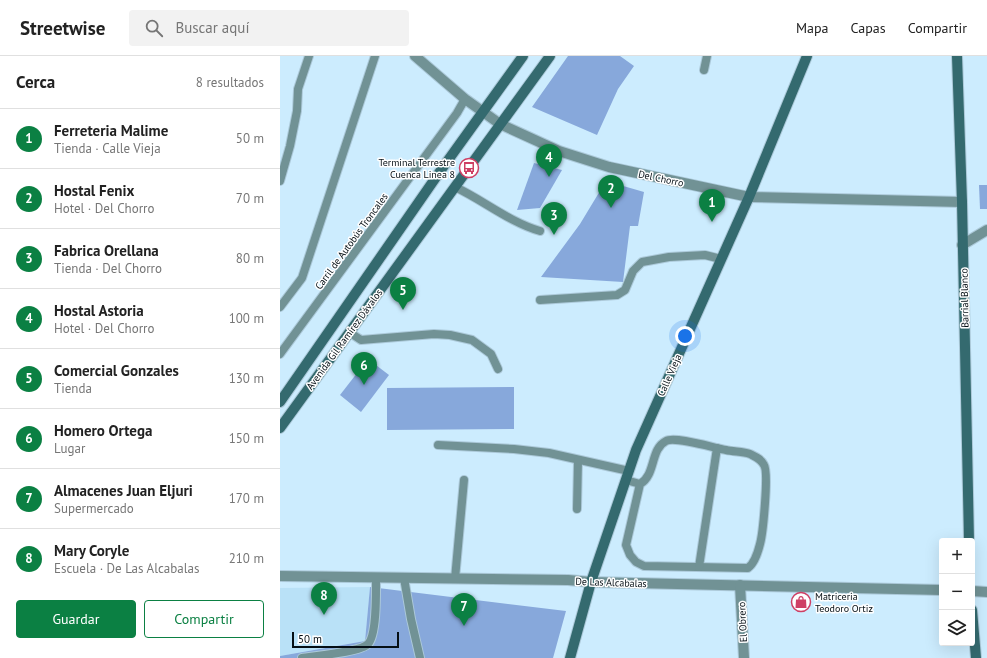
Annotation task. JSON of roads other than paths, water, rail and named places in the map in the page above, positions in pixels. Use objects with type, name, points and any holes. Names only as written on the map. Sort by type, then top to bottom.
[{"type":"main road","name":"Avenida Gil Ramírez Dávalos","points":[[280,402],[482,112],[523,56]]},
{"type":"main road","name":"Avenida Gil Ramírez Dávalos","points":[[280,428],[550,56]]},
{"type":"main road","name":"Calle Vieja","points":[[570,658],[591,582],[636,450],[749,196],[807,56]]},
{"type":"main road","name":"Barrial Blanco","points":[[957,56],[962,202],[969,538]]},
{"type":"main road","points":[[975,646],[976,658]]},
{"type":"street","name":"Del Chorro","points":[[415,56],[465,99],[500,124],[559,151],[609,167],[749,196],[962,202]]},
{"type":"street","points":[[962,245],[987,230]]},
{"type":"street","name":"De Las Alcabalas","points":[[280,576],[568,580],[591,582],[939,590]]},
{"type":"street","name":"El Obrero","points":[[740,585],[744,658]]},
{"type":"street","points":[[975,591],[987,592]]},
{"type":"lane","points":[[280,180],[290,146],[297,111],[298,89],[309,56]]},
{"type":"lane","name":"Carril de Autobús Troncales","points":[[280,307],[302,278],[375,56]]},
{"type":"lane","points":[[704,70],[707,56]]},
{"type":"lane","name":"Carril de Autobús Troncales","points":[[280,354],[465,99]]},
{"type":"lane","points":[[455,187],[499,212],[530,228],[540,231]]},
{"type":"lane","points":[[540,300],[617,295],[625,290],[633,270],[642,262],[669,256],[705,254],[721,259]]},
{"type":"lane","points":[[349,332],[361,340],[434,334],[450,335],[472,340],[491,354],[498,369]]},
{"type":"lane","points":[[667,440],[677,440],[748,453],[760,459],[766,467],[766,487],[760,542],[753,565],[748,568],[644,566],[636,562],[630,555],[626,545],[640,484],[645,482],[657,452],[667,440]]},
{"type":"lane","points":[[438,445],[514,449],[549,453],[578,460],[627,476],[640,484]]},
{"type":"lane","points":[[699,567],[717,448]]},
{"type":"lane","points":[[577,509],[578,460]]},
{"type":"lane","points":[[455,579],[464,480]]},
{"type":"lane","points":[[302,658],[344,652],[363,647],[368,644],[373,630],[376,578]]},
{"type":"lane","points":[[404,578],[420,658]]},
{"type":"place","name":"Terminal Terrestre Cuenca Linea 8","points":[[469,168]]},
{"type":"place","name":"Hostal Astoria","points":[[549,177]]},
{"type":"place","name":"Hostal Fenix","points":[[611,208]]},
{"type":"place","name":"Ferreteria Malime","points":[[712,222]]},
{"type":"place","name":"Fabrica Orellana","points":[[554,235]]},
{"type":"place","name":"Comercial Gonzales","points":[[403,310]]},
{"type":"place","name":"Homero Ortega","points":[[364,385]]},
{"type":"place","name":"Matriceria Teodoro Ortiz","points":[[801,602]]},
{"type":"place","name":"Mary Coryle","points":[[324,615]]},
{"type":"place","name":"Almacenes Juan Eljuri","points":[[464,626]]}]
